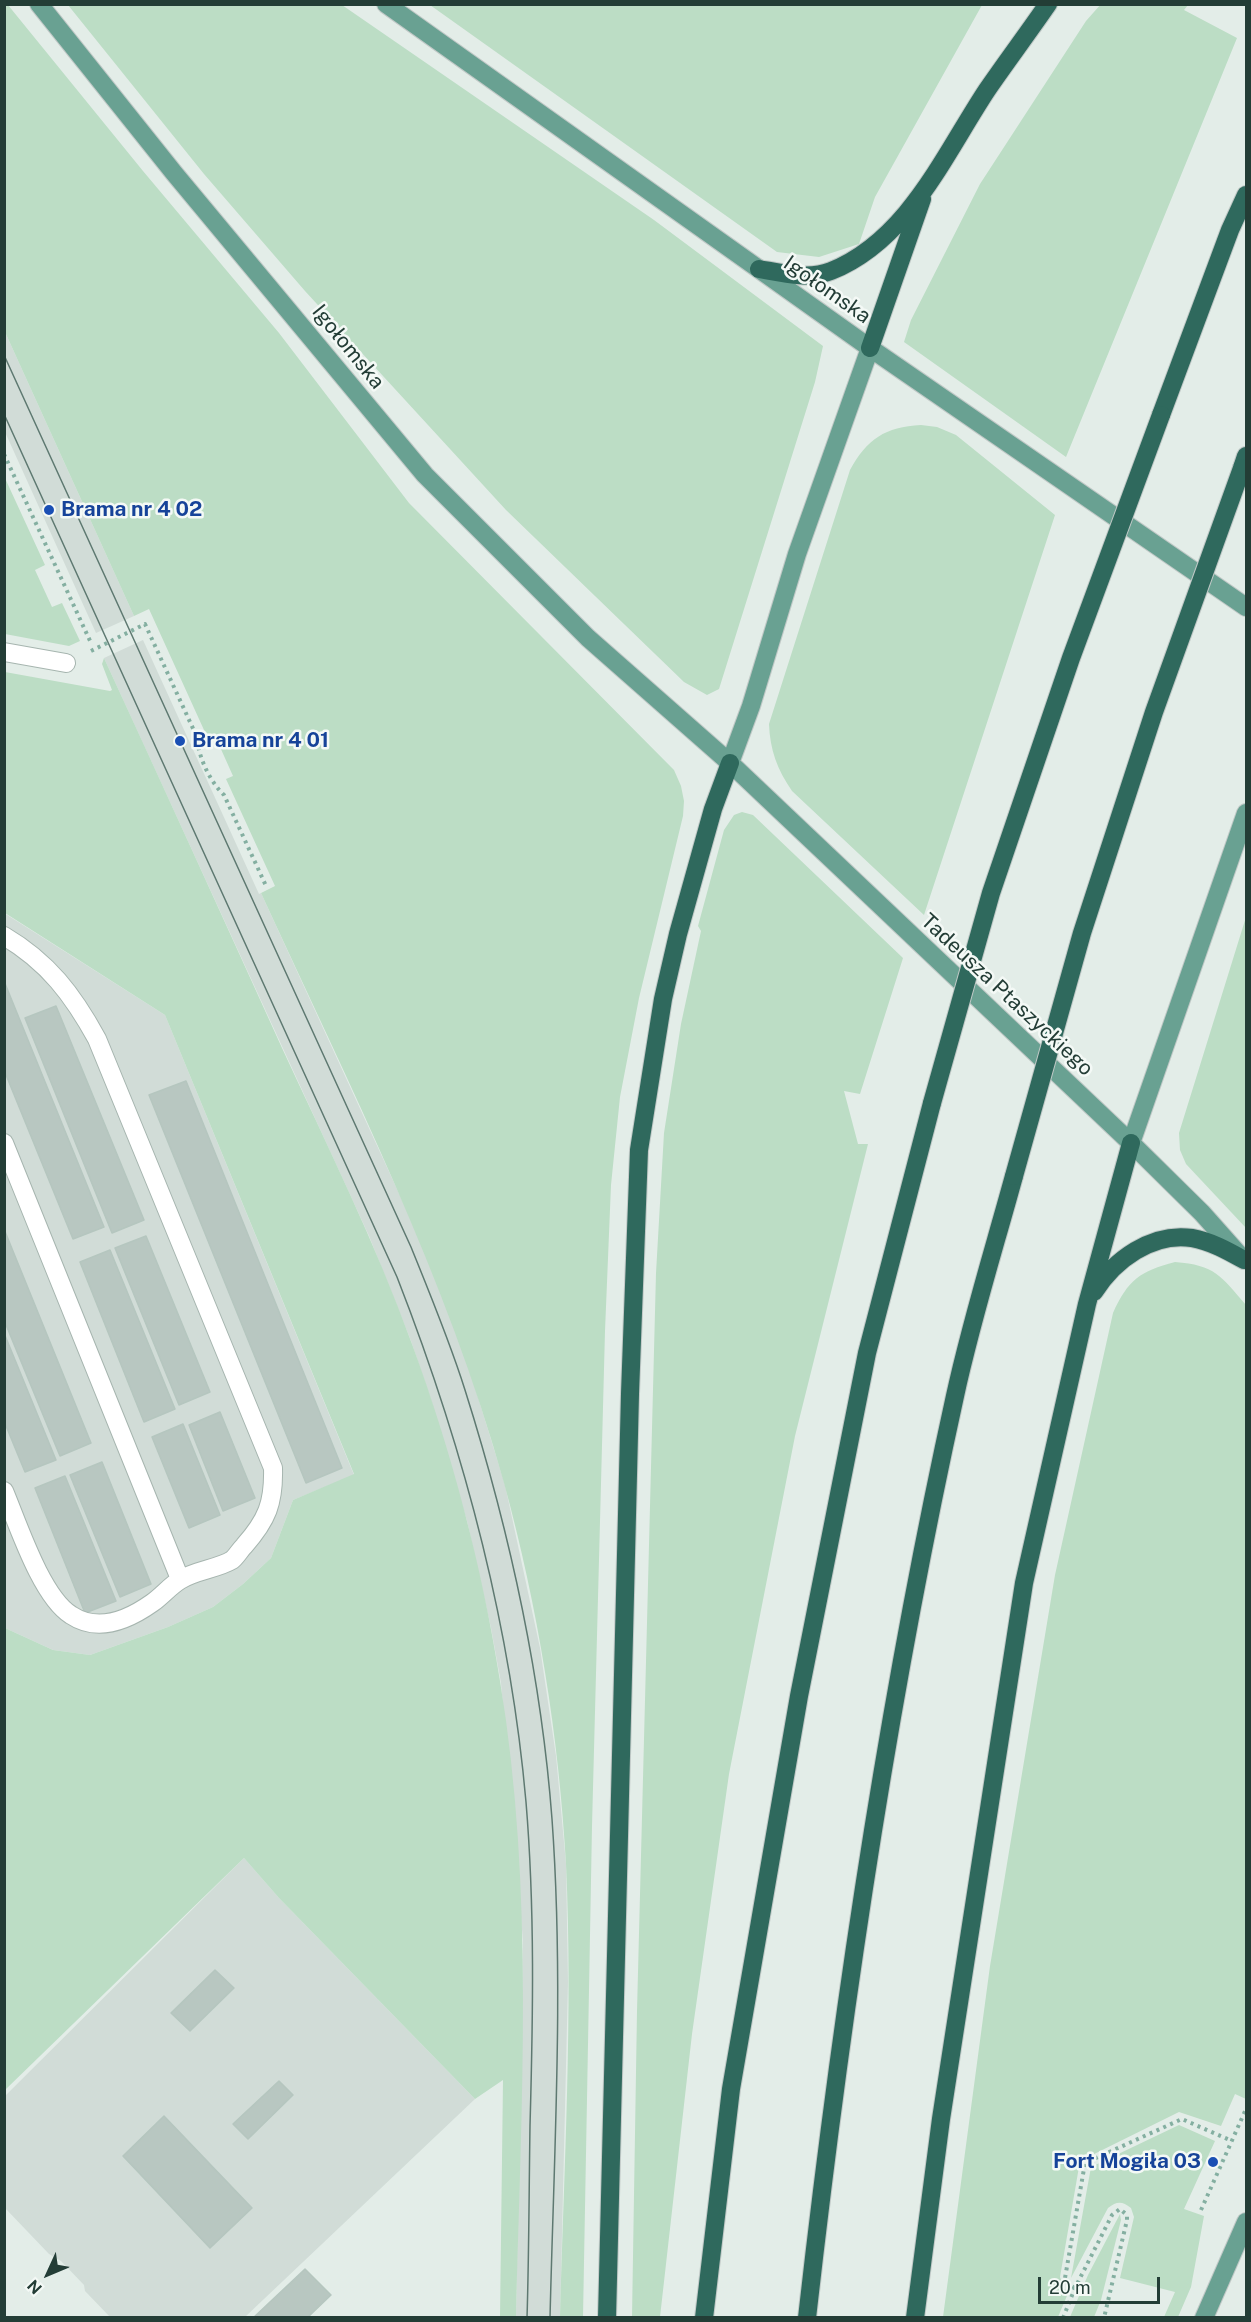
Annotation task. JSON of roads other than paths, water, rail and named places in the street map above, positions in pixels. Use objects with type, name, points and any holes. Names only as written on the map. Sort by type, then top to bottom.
[{"type":"highway","points":[[759,269],[797,275],[830,271],[862,254],[889,231],[925,191],[988,90],[1048,4]]},
{"type":"highway","points":[[870,348],[925,191]]},
{"type":"highway","points":[[704,2318],[731,2089],[799,1696],[867,1353],[932,1103],[991,893],[1071,658],[1230,230],[1246,195]]},
{"type":"highway","points":[[807,2318],[830,2115],[861,1906],[909,1614],[956,1392],[1082,933],[1154,712],[1244,462]]},
{"type":"highway","points":[[607,2318],[630,1394],[639,1150],[663,999],[678,934],[713,809],[730,764]]},
{"type":"highway","points":[[915,2318],[941,2119],[1024,1583],[1087,1304],[1131,1143]]},
{"type":"highway","points":[[1087,1304],[1111,1270],[1130,1253],[1152,1242],[1173,1238],[1192,1238],[1224,1249],[1245,1262]]},
{"type":"main road","name":"Igołomska","points":[[39,4],[174,173],[425,475],[588,638],[730,764]]},
{"type":"main road","name":"Igołomska","points":[[386,4],[870,348],[1246,607]]},
{"type":"main road","points":[[730,764],[751,706],[797,554],[870,348]]},
{"type":"main road","name":"Tadeusza Ptaszyckiego","points":[[730,764],[1131,1143],[1202,1213],[1245,1262]]},
{"type":"main road","points":[[1131,1143],[1246,813]]},
{"type":"main road","points":[[1204,2318],[1246,2222]]},
{"type":"lane","points":[[4,652],[66,663]]},
{"type":"lane","points":[[4,936],[30,951],[53,973],[81,1010],[97,1039],[273,1468],[274,1492],[261,1527],[232,1559],[180,1579],[151,1604],[129,1617],[106,1625],[88,1622],[71,1615],[53,1596],[34,1564],[4,1491]]},
{"type":"lane","points":[[4,1143],[180,1579]]},
{"type":"tram line","points":[[4,355],[411,1247],[453,1354],[496,1495],[531,1656],[540,1710],[552,1819],[556,1881],[558,2006],[550,2318]]},
{"type":"tram line","points":[[4,414],[397,1277],[443,1405],[463,1470],[496,1601],[519,1734],[526,1802],[533,1964],[527,2318]]},
{"type":"place","name":"Brama nr 4 02","points":[[49,510]]},
{"type":"place","name":"Brama nr 4 01","points":[[180,741]]},
{"type":"place","name":"Fort Mogiła 03","points":[[1213,2162]]}]
